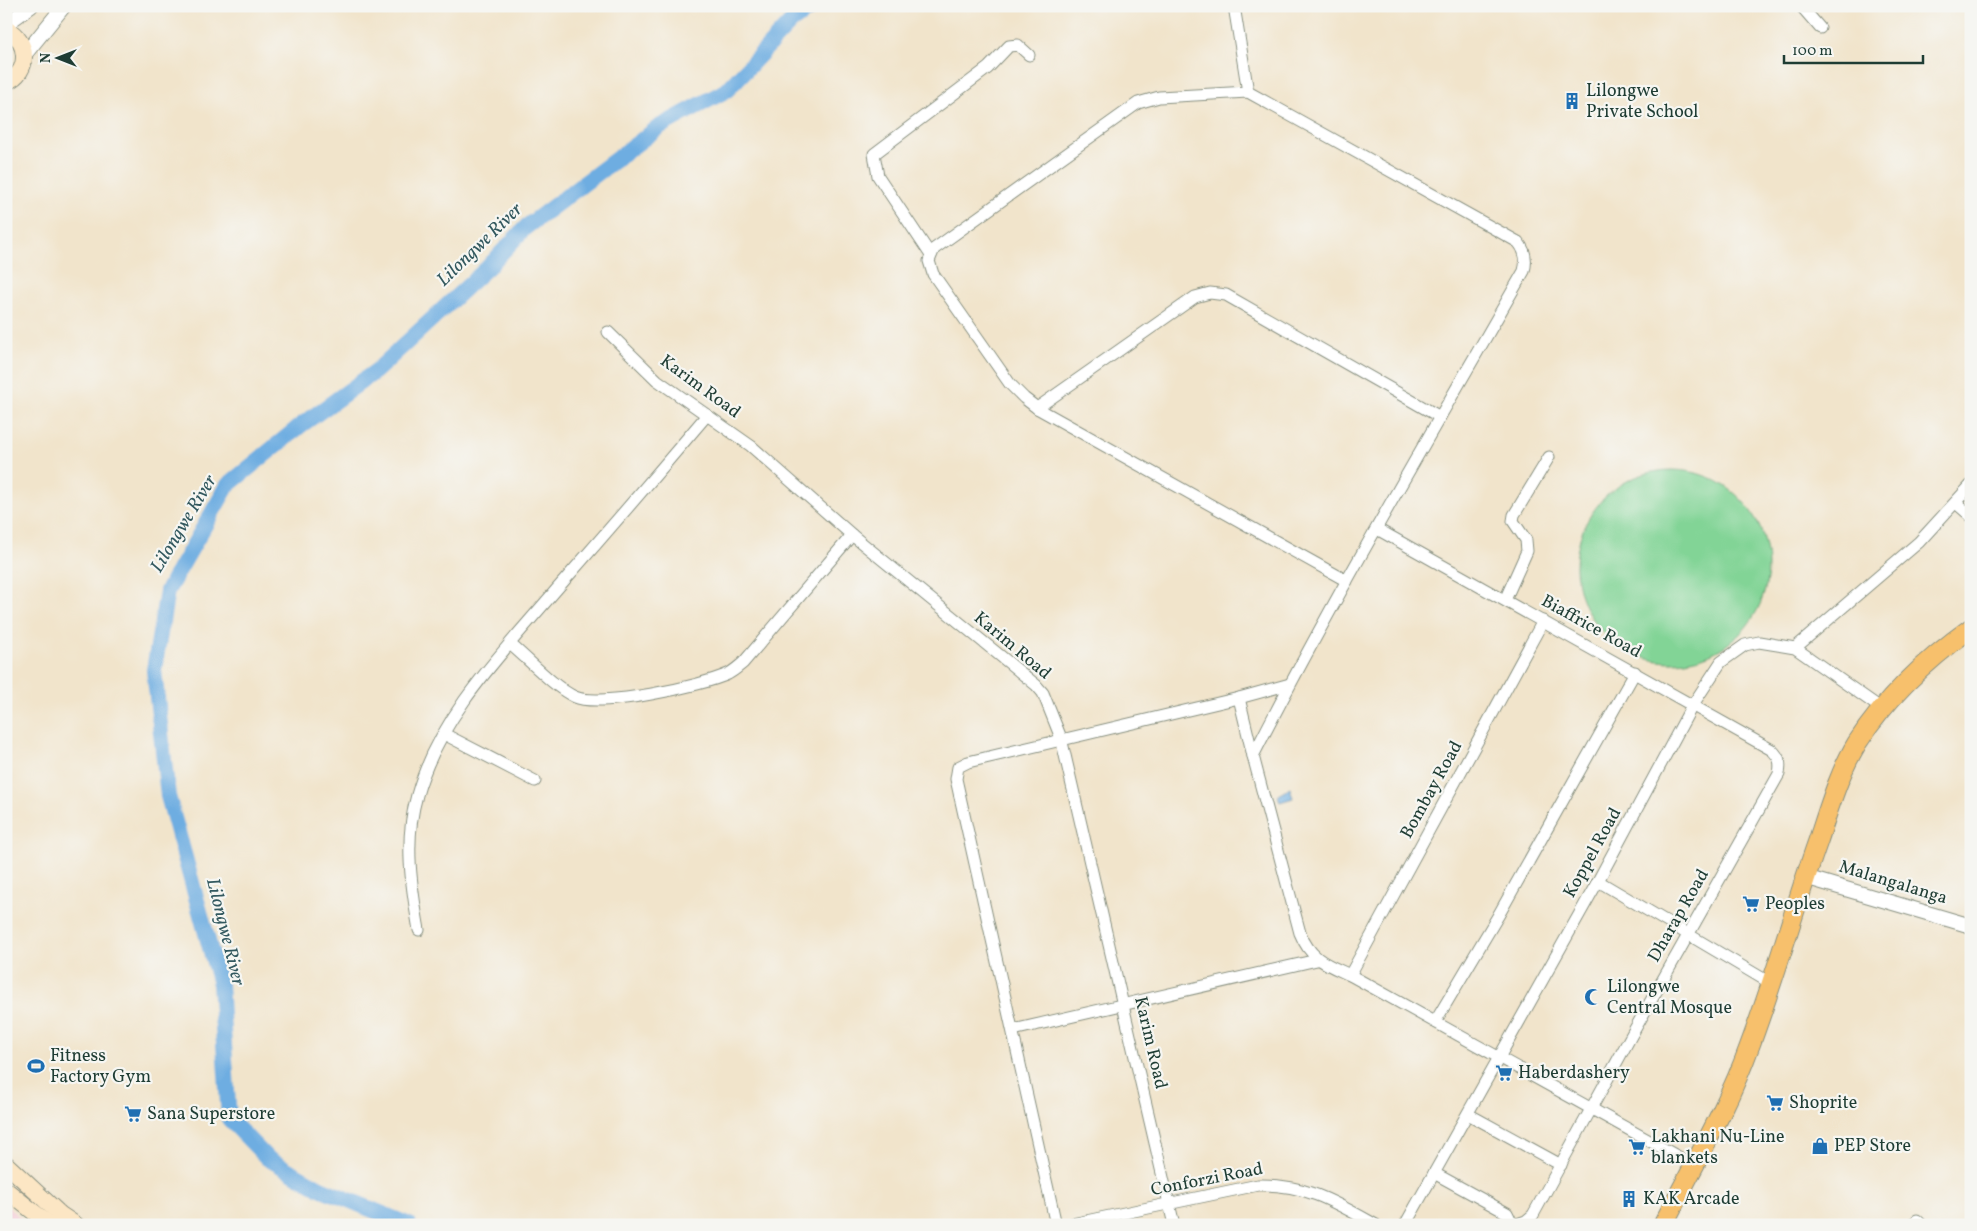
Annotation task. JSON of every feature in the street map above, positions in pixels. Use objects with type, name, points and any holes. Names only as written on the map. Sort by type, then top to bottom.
[{"type":"highway","points":[[1663,1225],[1739,1073],[1772,984],[1805,877],[1848,760],[1865,731],[1882,709],[1938,654],[1971,628]]},
{"type":"main road","points":[[6,29],[18,37],[25,54],[20,72],[6,82]]},
{"type":"main road","points":[[6,1164],[61,1215],[76,1225]]},
{"type":"main road","points":[[6,1190],[50,1225]]},
{"type":"street","points":[[6,24],[31,6]]},
{"type":"street","points":[[25,54],[64,6]]},
{"type":"street","points":[[1234,6],[1248,92]]},
{"type":"street","points":[[1801,6],[1820,28]]},
{"type":"street","points":[[1029,55],[1018,45],[1009,46],[988,68],[874,154],[878,176],[930,254],[930,268],[933,274],[1010,384],[1037,408],[1347,581]]},
{"type":"street","points":[[930,254],[934,249],[1138,103],[1158,97],[1248,92],[1518,242],[1523,248],[1525,255],[1524,271],[1347,581],[1253,756]]},
{"type":"street","points":[[1037,408],[1195,298],[1210,293],[1226,295],[1440,417]]},
{"type":"street","name":"Karim Road","points":[[608,332],[657,380],[774,464],[852,535],[1036,685],[1043,693],[1061,738],[1174,1225]]},
{"type":"street","points":[[419,930],[410,869],[411,822],[421,781],[444,734],[467,699],[510,644],[707,416]]},
{"type":"street","points":[[1505,600],[1527,551],[1526,540],[1513,522],[1514,515],[1549,457]]},
{"type":"street","points":[[1795,648],[1919,542],[1971,485]]},
{"type":"street","points":[[1956,503],[1971,516]]},
{"type":"street","name":"Biaffrice Road","points":[[1377,529],[1544,620],[1772,750],[1778,757],[1781,765]]},
{"type":"street","points":[[510,644],[568,693],[592,702],[653,693],[724,676],[743,663],[852,535]]},
{"type":"street","name":"Bombay Road","points":[[1350,976],[1544,620]]},
{"type":"street","name":"Koppel Road","points":[[1405,1225],[1598,881],[1692,706],[1711,675],[1733,651],[1745,645],[1759,642],[1795,648],[1882,709]]},
{"type":"street","points":[[1435,1022],[1498,916],[1635,672]]},
{"type":"street","points":[[1056,1225],[956,772],[958,767],[968,762],[1061,738],[1239,698],[1290,684]]},
{"type":"street","points":[[1239,698],[1300,933],[1306,946],[1317,960],[1435,1022],[1591,1111],[1693,1165]]},
{"type":"street","points":[[444,734],[536,781]]},
{"type":"street","name":"Dharap Road","points":[[1514,1225],[1534,1214],[1779,774],[1781,765]]},
{"type":"street","name":"Malangalanga","points":[[1805,877],[1971,926]]},
{"type":"street","points":[[1598,881],[1689,933],[1772,984]]},
{"type":"street","points":[[1013,1030],[1317,960]]},
{"type":"street","points":[[1468,1114],[1561,1165]]},
{"type":"street","points":[[1434,1173],[1507,1214],[1514,1225]]},
{"type":"street","name":"Conforzi Road","points":[[1067,1225],[1258,1186],[1280,1185],[1324,1196],[1376,1225]]},
{"type":"shaded area","points":[[6,1205],[28,1225],[6,1225]]},
{"type":"green space","points":[[1672,470],[1691,472],[1709,478],[1740,498],[1760,529],[1766,547],[1768,566],[1766,585],[1760,603],[1740,634],[1709,654],[1691,660],[1672,662],[1653,660],[1635,654],[1604,634],[1584,603],[1578,585],[1576,566],[1578,547],[1584,529],[1604,498],[1635,478],[1653,472]]},
{"type":"water","points":[[1290,788],[1293,798],[1280,802],[1278,795]]},
{"type":"waterway","name":"Lilongwe River","points":[[409,1225],[320,1188],[267,1158],[229,1119],[220,984],[168,796],[154,670],[167,591],[228,485],[300,426],[376,371],[487,268],[526,227],[659,127],[727,90],[791,22],[814,6]]},
{"type":"place","name":"Lilongwe Private School","points":[[1572,101]]},
{"type":"place","name":"Peoples","points":[[1751,904]]},
{"type":"place","name":"Lilongwe Central Mosque","points":[[1593,997]]},
{"type":"place","name":"Fitness Factory Gym","points":[[36,1066]]},
{"type":"place","name":"Haberdashery","points":[[1504,1073]]},
{"type":"place","name":"Shoprite","points":[[1775,1103]]},
{"type":"place","name":"Sana Superstore","points":[[133,1114]]},
{"type":"place","name":"PEP Store","points":[[1820,1146]]},
{"type":"place","name":"Lakhani Nu-Line blankets","points":[[1637,1147]]},
{"type":"place","name":"KAK Arcade","points":[[1629,1199]]}]
